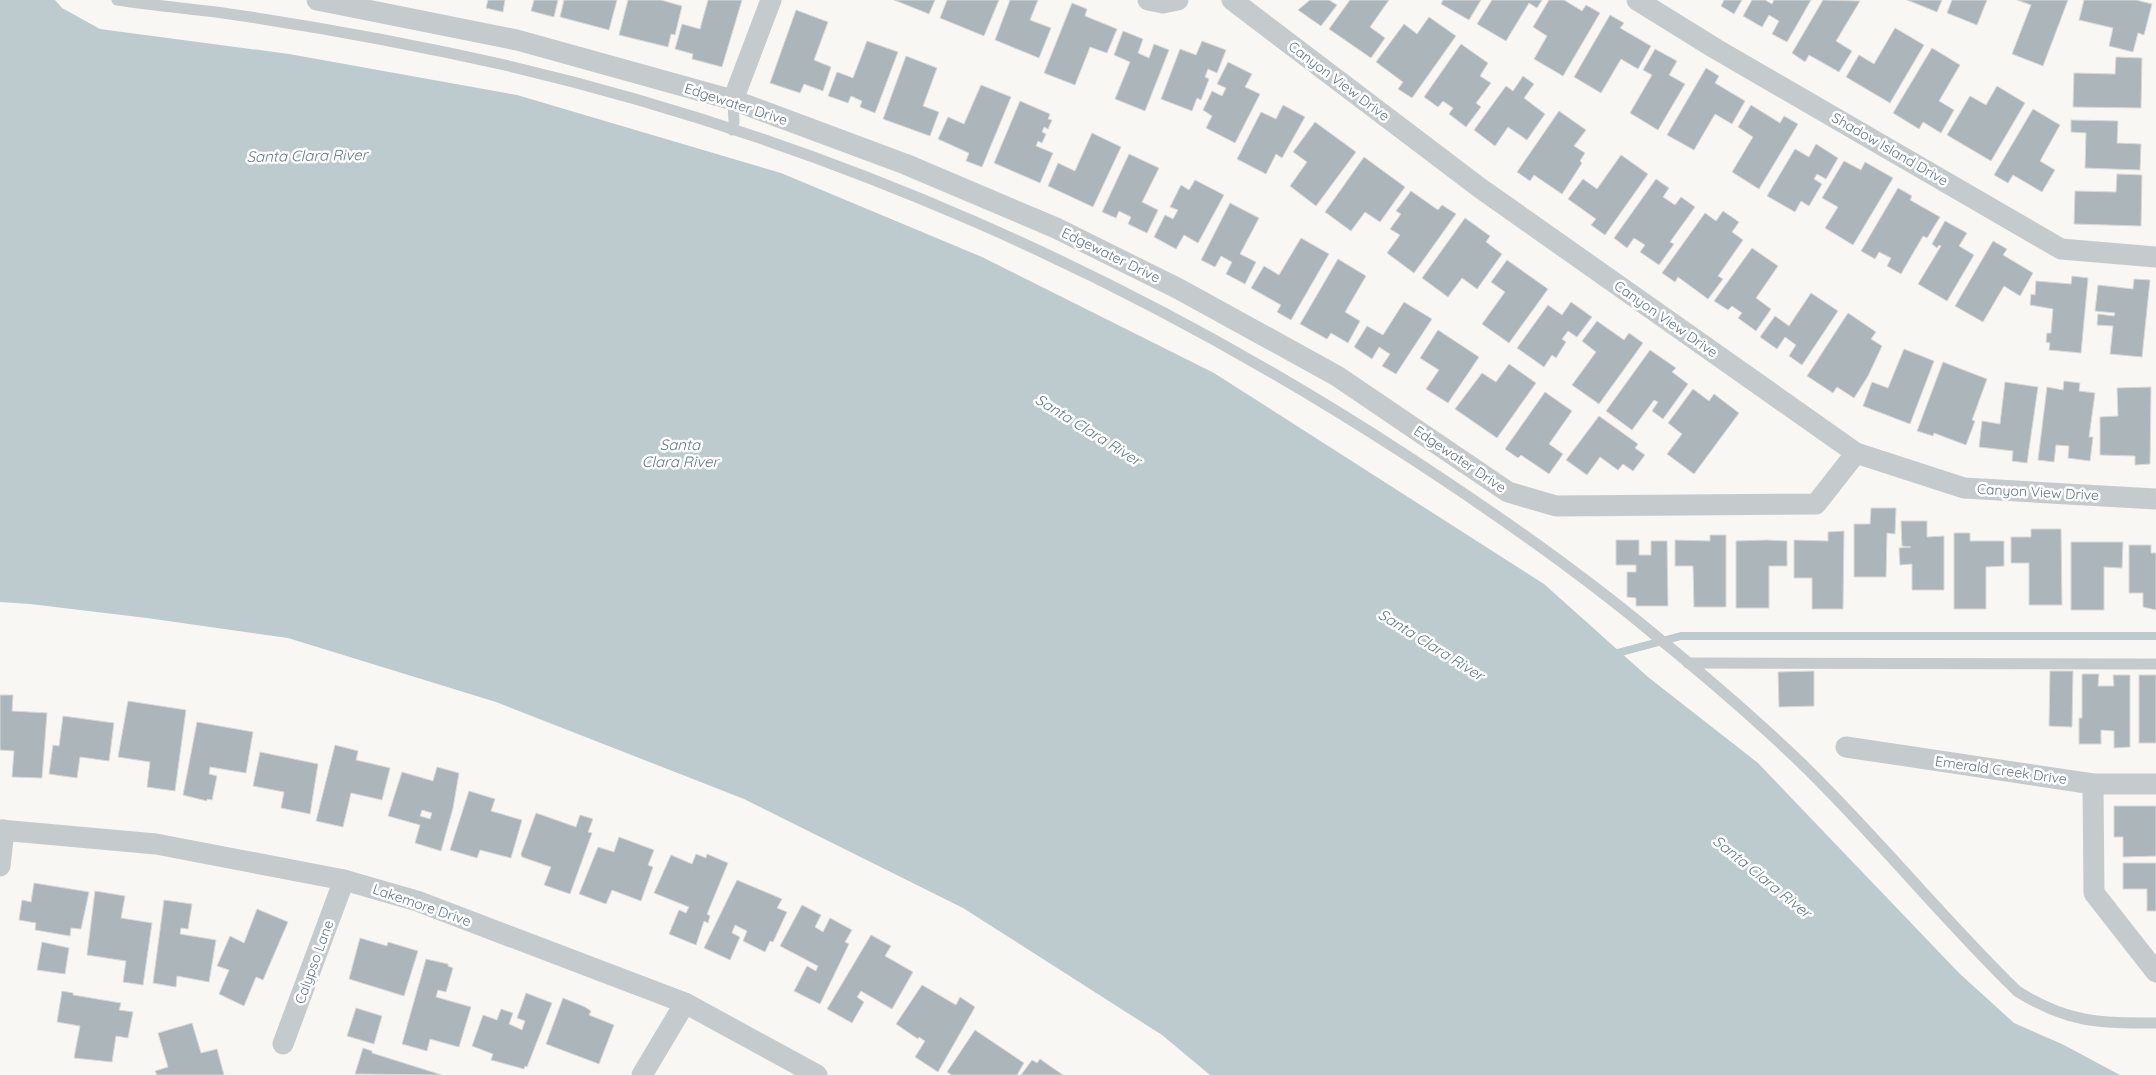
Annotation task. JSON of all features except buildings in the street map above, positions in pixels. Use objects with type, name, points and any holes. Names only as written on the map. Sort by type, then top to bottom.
[{"type":"street","name":"Edgewater Drive","points":[[317,0],[517,40],[733,100],[905,164],[1056,228],[1179,289],[1336,376],[1508,492],[1556,506],[1816,504],[1856,453]]},
{"type":"street","points":[[733,100],[771,0]]},
{"type":"street","points":[[1148,0],[1163,3],[1178,0]]},
{"type":"street","name":"Canyon View Drive","points":[[1232,0],[1480,188],[1856,453],[1964,488],[2156,499]]},
{"type":"street","name":"Shadow Island Drive","points":[[1637,0],[1716,49],[2061,248],[2156,257]]},
{"type":"street","name":"Emerald Creek Drive","points":[[1846,747],[2093,784],[2156,784]]},
{"type":"street","points":[[2093,784],[2094,893],[2156,972]]},
{"type":"street","points":[[0,866],[2,830]]},
{"type":"street","name":"Lakemore Drive","points":[[2,830],[156,844],[344,880],[417,900],[685,1003],[817,1075]]},
{"type":"street","name":"Calypso Lane","points":[[283,1044],[344,880]]},
{"type":"street","points":[[642,1075],[685,1003]]},
{"type":"lane","points":[[117,0],[215,12],[422,48],[512,67],[732,130],[879,181],[1003,233],[1111,284],[1232,348],[1328,404],[1475,500],[1578,574],[1679,655],[1797,759],[2018,991],[2042,1007],[2088,1021],[2156,1023]]},
{"type":"lane","points":[[732,130],[734,122],[733,100]]},
{"type":"lane","points":[[1688,663],[2156,664]]},
{"type":"water","name":"Santa Clara River","points":[[0,0],[55,0],[62,8],[100,29],[289,54],[517,95],[781,173],[982,257],[1214,373],[1544,584],[1648,677],[1758,763],[1959,973],[2014,1023],[2062,1044],[2120,1075],[1210,1075],[1162,1035],[963,908],[744,799],[496,702],[288,638],[147,618],[0,602]]},
{"type":"waterway","points":[[1610,655],[1681,636],[2156,636]]}]
